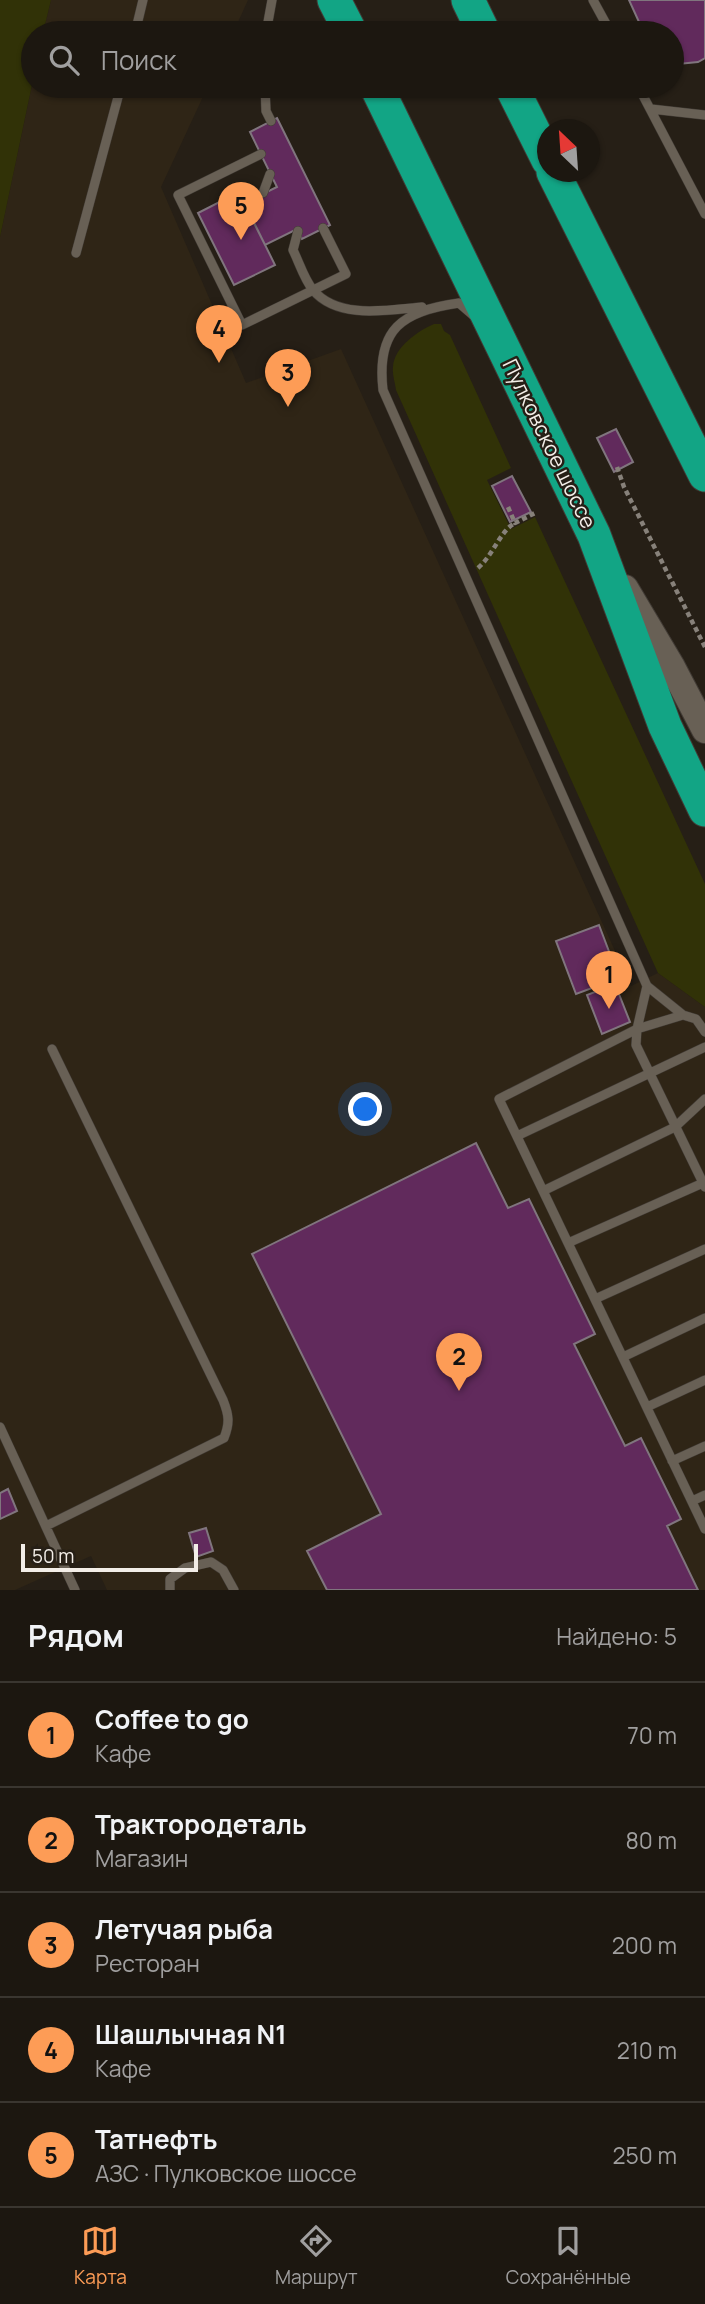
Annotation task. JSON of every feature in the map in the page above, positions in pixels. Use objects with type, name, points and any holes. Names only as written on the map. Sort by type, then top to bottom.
[{"type":"highway","points":[[334,0],[345,21]]},
{"type":"highway","points":[[468,0],[478,21]]},
{"type":"highway","name":"Пулковское шоссе","points":[[382,98],[594,536],[664,726],[705,810]]},
{"type":"highway","points":[[516,98],[537,139]]},
{"type":"highway","points":[[558,182],[705,475]]},
{"type":"main road","points":[[594,536],[672,667],[705,730]]},
{"type":"lane","points":[[138,21],[144,0]]},
{"type":"lane","points":[[268,21],[272,0]]},
{"type":"lane","points":[[593,0],[604,21]]},
{"type":"lane","points":[[76,253],[118,98]]},
{"type":"lane","points":[[265,98],[266,111],[271,121]]},
{"type":"lane","points":[[645,98],[705,214]]},
{"type":"lane","points":[[651,109],[705,115]]},
{"type":"lane","points":[[261,154],[178,195],[242,325],[346,274],[323,228]]},
{"type":"lane","points":[[263,193],[270,174]]},
{"type":"lane","points":[[298,231],[293,250],[313,290],[342,309],[377,311],[459,303],[495,333]]},
{"type":"lane","points":[[435,306],[406,318],[390,333],[380,368],[383,390],[648,986],[684,1015],[696,1019],[705,1032]]},
{"type":"lane","points":[[568,1243],[704,1184],[635,1045],[648,986]]},
{"type":"lane","points":[[684,1015],[637,1029],[499,1099],[705,1529]]},
{"type":"lane","points":[[517,1136],[705,1047]]},
{"type":"lane","points":[[46,1526],[224,1438],[229,1425],[229,1413],[223,1400],[52,1049]]},
{"type":"lane","points":[[543,1191],[675,1126],[705,1099]]},
{"type":"lane","points":[[595,1299],[705,1249]]},
{"type":"lane","points":[[623,1357],[705,1318]]},
{"type":"lane","points":[[647,1407],[705,1380]]},
{"type":"lane","points":[[0,1427],[75,1590]]},
{"type":"lane","points":[[673,1461],[705,1446]]},
{"type":"lane","points":[[0,1454],[10,1449]]},
{"type":"lane","points":[[692,1501],[705,1495]]},
{"type":"lane","points":[[170,1590],[170,1579],[177,1574],[211,1562],[223,1570],[234,1590]]},
{"type":"path","points":[[617,467],[624,487],[705,647]]},
{"type":"path","points":[[508,507],[515,523]]},
{"type":"path","points":[[477,569],[490,558],[507,527],[537,512]]},
{"type":"shaded area","points":[[0,0],[51,0],[46,21],[21,21],[21,98],[29,98],[0,237]]},
{"type":"shaded area","points":[[51,0],[248,0],[238,21],[46,21]]},
{"type":"shaded area","points":[[29,98],[202,98],[161,187],[246,383],[341,349],[631,986],[658,973],[705,1007],[705,1590],[107,1590],[91,1556],[15,1590],[0,1590],[0,237]]},
{"type":"shaded area","points":[[434,324],[441,324],[444,331],[450,335],[511,468],[487,480],[511,529],[535,517],[705,884],[705,1007],[658,973],[396,390],[394,360],[402,346],[414,335]]},
{"type":"building","points":[[629,0],[705,0],[705,58],[698,62],[684,63],[684,21],[639,21]]},
{"type":"building","points":[[277,118],[330,225],[302,239],[297,229],[265,245],[244,203],[277,187],[250,132]]},
{"type":"building","points":[[239,192],[275,265],[234,285],[198,213]]},
{"type":"building","points":[[616,429],[633,462],[614,472],[597,438]]},
{"type":"building","points":[[512,476],[531,512],[510,522],[492,486]]},
{"type":"building","points":[[599,925],[619,978],[576,994],[556,941]]},
{"type":"building","points":[[615,984],[630,1022],[602,1034],[587,995]]},
{"type":"building","points":[[476,1143],[508,1208],[529,1199],[595,1334],[574,1344],[625,1446],[641,1438],[681,1519],[667,1526],[698,1590],[327,1590],[307,1551],[381,1514],[252,1254]]},
{"type":"building","points":[[8,1489],[17,1511],[0,1519],[0,1493]]},
{"type":"building","points":[[206,1528],[213,1551],[196,1557],[189,1533]]},
{"type":"place","name":"Татнефть","points":[[241,240]]},
{"type":"place","name":"Шашлычная N1","points":[[219,363]]},
{"type":"place","name":"Летучая рыба","points":[[288,407]]},
{"type":"place","name":"Coffee to go","points":[[609,1009]]},
{"type":"place","name":"Трактородеталь","points":[[459,1391]]}]
